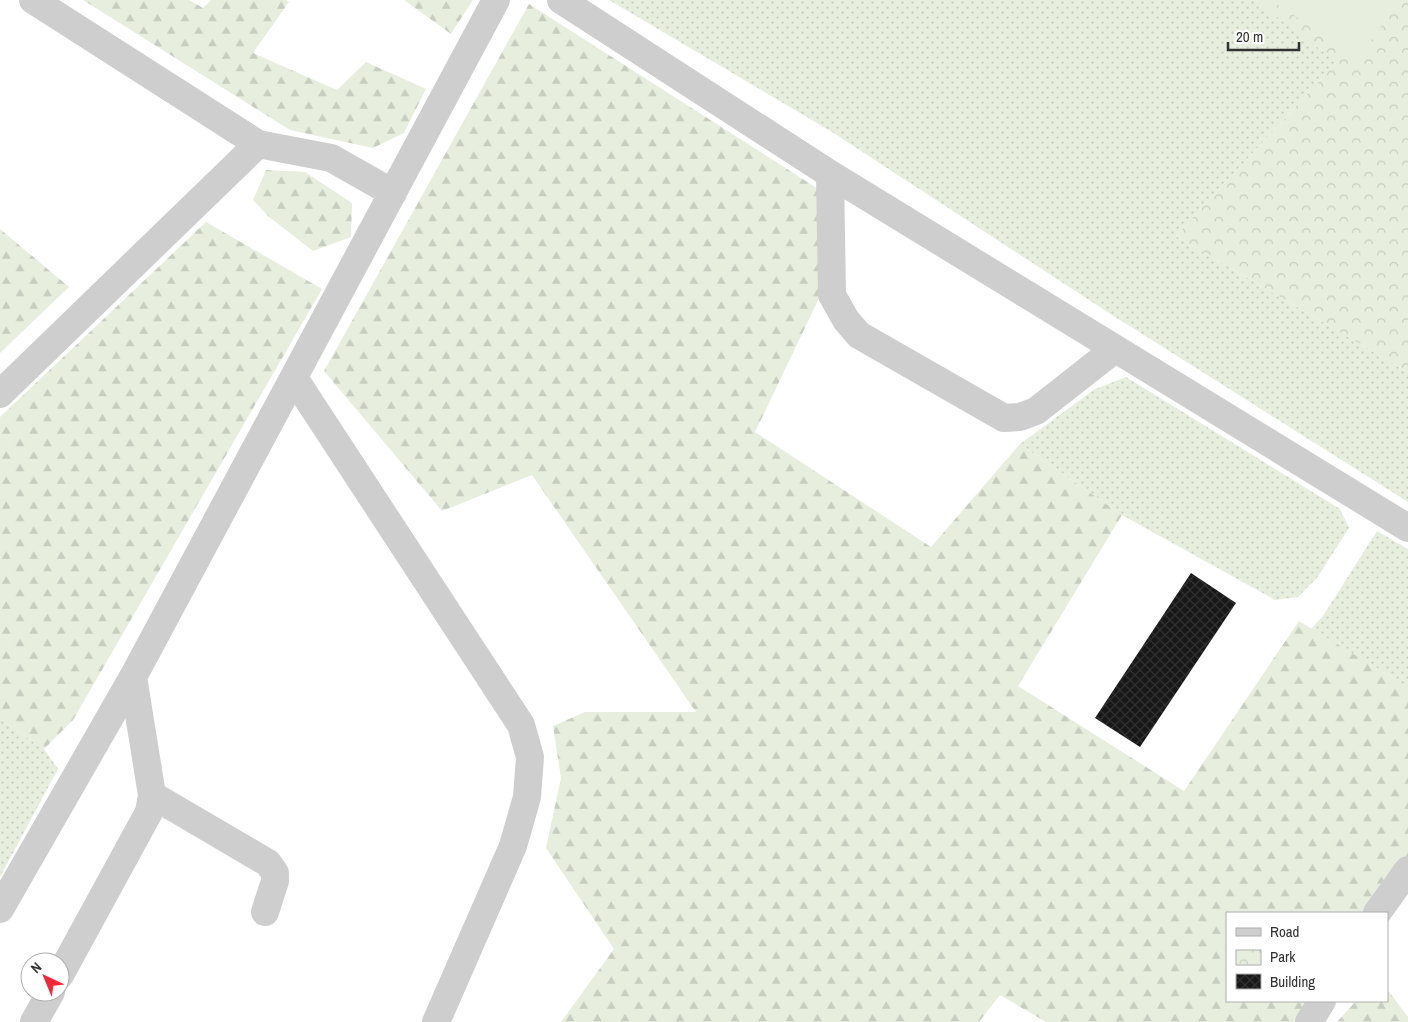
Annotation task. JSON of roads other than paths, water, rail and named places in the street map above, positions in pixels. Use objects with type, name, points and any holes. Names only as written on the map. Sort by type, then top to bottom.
[{"type":"lane","points":[[33,0],[258,144],[332,158],[394,193]]},
{"type":"lane","points":[[0,909],[133,677],[496,0]]},
{"type":"lane","points":[[561,0],[830,174],[1408,528]]},
{"type":"lane","points":[[0,394],[258,144]]},
{"type":"lane","points":[[830,174],[832,295],[846,320],[859,335],[1004,418],[1020,417],[1036,411],[1115,349]]},
{"type":"lane","points":[[294,378],[522,725],[530,757],[527,797],[513,846],[436,1022]]},
{"type":"lane","points":[[70,957],[149,812],[152,795],[133,677]]},
{"type":"lane","points":[[152,795],[268,863],[275,874],[275,881],[265,912]]},
{"type":"lane","points":[[1378,912],[1408,870]]},
{"type":"lane","points":[[34,1022],[45,1002]]},
{"type":"lane","points":[[1309,1022],[1321,1002]]}]
